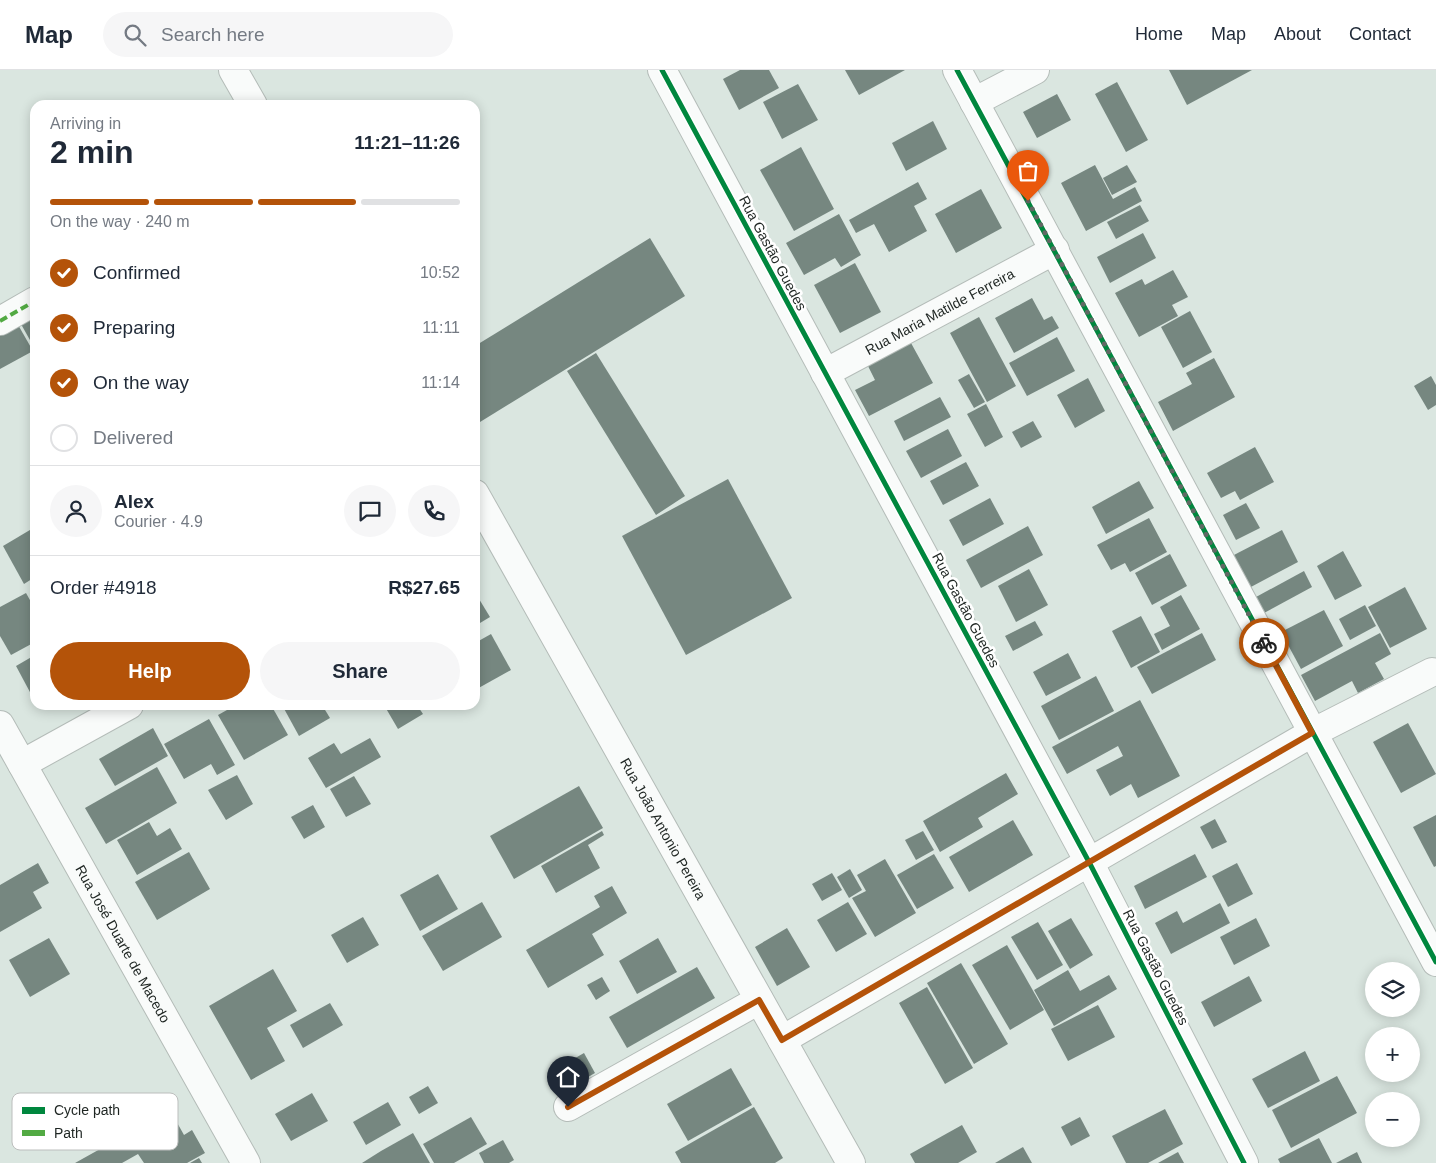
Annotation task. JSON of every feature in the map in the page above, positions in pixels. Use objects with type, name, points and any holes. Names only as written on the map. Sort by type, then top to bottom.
[{"type":"street","points":[[233,70],[250,100]]},
{"type":"street","name":"Rua Gastão Guedes","points":[[662,70],[1090,862],[1244,1163]]},
{"type":"street","points":[[957,70],[1436,962]]},
{"type":"street","points":[[974,102],[1035,70]]},
{"type":"street","name":"Rua Maria Matilde Ferreira","points":[[825,373],[1055,250]]},
{"type":"street","points":[[0,321],[30,304]]},
{"type":"street","name":"Rua João Antonio Pereira","points":[[480,510],[851,1163]]},
{"type":"street","points":[[782,1040],[1312,733],[1432,672]]},
{"type":"street","points":[[22,764],[120,710]]},
{"type":"street","name":"Rua José Duarte de Macedo","points":[[0,725],[246,1163]]},
{"type":"street","points":[[568,1107],[759,1000]]},
{"type":"building","points":[[740,70],[769,70],[779,88],[739,110],[723,79]]},
{"type":"building","points":[[845,70],[905,70],[859,95]]},
{"type":"building","points":[[1169,70],[1252,70],[1187,105]]},
{"type":"building","points":[[1117,82],[1148,140],[1126,152],[1095,94]]},
{"type":"building","points":[[798,84],[818,120],[782,139],[763,102]]},
{"type":"building","points":[[1057,94],[1071,120],[1037,138],[1023,112]]},
{"type":"building","points":[[933,121],[947,149],[906,171],[892,143]]},
{"type":"building","points":[[801,147],[834,209],[794,231],[760,170]]},
{"type":"building","points":[[1095,165],[1113,199],[1135,187],[1142,201],[1086,231],[1061,183]]},
{"type":"building","points":[[1127,165],[1137,182],[1112,195],[1103,178]]},
{"type":"building","points":[[918,182],[927,199],[914,206],[927,231],[889,252],[874,224],[856,233],[849,220]]},
{"type":"building","points":[[981,189],[1002,228],[956,253],[935,214]]},
{"type":"building","points":[[1140,205],[1149,221],[1116,239],[1107,222]]},
{"type":"building","points":[[839,214],[861,255],[841,267],[835,258],[804,275],[786,243]]},
{"type":"building","points":[[1143,233],[1156,258],[1110,283],[1097,257]]},
{"type":"building","points":[[650,238],[685,296],[480,422],[480,343]]},
{"type":"building","points":[[855,263],[881,312],[840,333],[814,285]]},
{"type":"building","points":[[1173,270],[1188,297],[1172,305],[1178,316],[1139,337],[1115,293],[1142,279],[1145,285]]},
{"type":"building","points":[[1032,298],[1044,320],[1052,316],[1059,328],[1014,353],[995,318]]},
{"type":"building","points":[[30,310],[30,340],[17,317]]},
{"type":"building","points":[[1190,311],[1212,352],[1183,368],[1161,327]]},
{"type":"building","points":[[13,316],[30,346],[30,353],[0,369],[0,324]]},
{"type":"building","points":[[979,317],[1016,386],[987,402],[950,333]]},
{"type":"building","points":[[1057,337],[1075,371],[1027,396],[1009,363]]},
{"type":"building","points":[[911,343],[933,383],[869,416],[855,390],[875,380],[868,366]]},
{"type":"building","points":[[596,353],[685,496],[656,515],[567,371]]},
{"type":"building","points":[[1214,358],[1235,397],[1173,431],[1158,402],[1192,384],[1186,373]]},
{"type":"building","points":[[969,374],[985,402],[974,408],[958,380]]},
{"type":"building","points":[[1431,376],[1436,385],[1436,405],[1428,410],[1414,386]]},
{"type":"building","points":[[1088,378],[1105,411],[1075,428],[1057,395]]},
{"type":"building","points":[[940,397],[951,417],[904,441],[894,421]]},
{"type":"building","points":[[986,404],[1003,437],[985,447],[967,414]]},
{"type":"building","points":[[1033,421],[1042,437],[1021,448],[1012,432]]},
{"type":"building","points":[[948,429],[962,456],[921,478],[906,451]]},
{"type":"building","points":[[1255,447],[1274,482],[1240,500],[1235,491],[1221,498],[1207,473]]},
{"type":"building","points":[[966,462],[979,486],[943,505],[930,481]]},
{"type":"building","points":[[728,479],[792,598],[686,655],[622,536]]},
{"type":"building","points":[[1139,481],[1154,508],[1106,534],[1092,507]]},
{"type":"building","points":[[990,498],[1004,524],[963,546],[949,520]]},
{"type":"building","points":[[1246,503],[1260,528],[1236,540],[1223,515]]},
{"type":"building","points":[[1149,518],[1167,552],[1130,572],[1125,563],[1111,570],[1097,545]]},
{"type":"building","points":[[1028,526],[1043,555],[981,588],[966,560]]},
{"type":"building","points":[[30,530],[30,580],[24,584],[3,546]]},
{"type":"building","points":[[1282,530],[1298,562],[1249,588],[1232,556]]},
{"type":"building","points":[[1343,551],[1362,586],[1335,600],[1317,566]]},
{"type":"building","points":[[1170,554],[1187,586],[1152,605],[1135,573]]},
{"type":"building","points":[[1029,569],[1048,605],[1016,622],[998,586]]},
{"type":"building","points":[[1304,571],[1312,587],[1264,613],[1256,597]]},
{"type":"building","points":[[1405,587],[1427,629],[1390,648],[1368,607]]},
{"type":"building","points":[[26,593],[30,600],[30,645],[11,655],[0,636],[0,607]]},
{"type":"building","points":[[1181,595],[1200,629],[1162,650],[1154,634],[1170,626],[1160,607]]},
{"type":"building","points":[[480,601],[490,617],[480,623]]},
{"type":"building","points":[[1365,605],[1376,626],[1350,640],[1339,619]]},
{"type":"building","points":[[1324,610],[1343,646],[1301,669],[1281,632]]},
{"type":"building","points":[[1141,616],[1160,652],[1131,668],[1112,631]]},
{"type":"building","points":[[1035,621],[1043,635],[1013,651],[1005,636]]},
{"type":"building","points":[[1202,633],[1216,660],[1152,694],[1137,667]]},
{"type":"building","points":[[1380,633],[1391,654],[1375,663],[1384,679],[1358,693],[1352,681],[1315,701],[1301,675]]},
{"type":"building","points":[[491,634],[511,670],[480,687],[480,640]]},
{"type":"building","points":[[1068,653],[1081,678],[1046,696],[1033,672]]},
{"type":"building","points":[[30,658],[30,692],[16,666]]},
{"type":"building","points":[[1096,676],[1114,711],[1059,740],[1041,706]]},
{"type":"building","points":[[1140,700],[1180,776],[1138,798],[1131,784],[1110,796],[1096,770],[1123,756],[1118,746],[1067,774],[1052,747]]},
{"type":"building","points":[[227,710],[274,710],[288,735],[244,760],[218,715]]},
{"type":"building","points":[[285,710],[325,710],[330,718],[299,736]]},
{"type":"building","points":[[387,710],[420,710],[423,714],[398,729]]},
{"type":"building","points":[[209,719],[235,765],[217,775],[211,764],[184,779],[164,744]]},
{"type":"building","points":[[1408,723],[1436,774],[1401,793],[1373,742]]},
{"type":"building","points":[[153,728],[168,756],[115,786],[99,759]]},
{"type":"building","points":[[370,738],[381,757],[326,788],[308,758],[334,743],[341,754]]},
{"type":"building","points":[[157,767],[177,803],[106,844],[85,808]]},
{"type":"building","points":[[1006,773],[1018,794],[978,818],[983,827],[940,852],[923,821]]},
{"type":"building","points":[[237,775],[253,804],[226,820],[208,790]]},
{"type":"building","points":[[354,776],[371,804],[346,817],[330,789]]},
{"type":"building","points":[[579,786],[603,828],[514,879],[490,836]]},
{"type":"building","points":[[313,805],[325,827],[304,839],[291,817]]},
{"type":"building","points":[[1436,815],[1436,866],[1434,867],[1413,827]]},
{"type":"building","points":[[1215,819],[1227,842],[1212,849],[1200,827]]},
{"type":"building","points":[[1013,820],[1033,855],[969,892],[949,857]]},
{"type":"building","points":[[149,822],[157,836],[170,828],[182,849],[137,875],[117,840]]},
{"type":"building","points":[[602,831],[604,835],[588,845],[600,868],[556,893],[541,866]]},
{"type":"building","points":[[923,831],[934,850],[916,860],[905,840]]},
{"type":"building","points":[[189,852],[210,889],[157,920],[135,882]]},
{"type":"building","points":[[934,854],[954,888],[917,909],[897,875]]},
{"type":"building","points":[[1195,854],[1207,877],[1145,909],[1134,886]]},
{"type":"building","points":[[885,859],[916,913],[875,937],[852,898],[866,891],[857,875]]},
{"type":"building","points":[[38,863],[49,883],[33,892],[42,908],[0,932],[0,885]]},
{"type":"building","points":[[1237,863],[1253,894],[1228,907],[1212,876]]},
{"type":"building","points":[[850,869],[862,890],[849,898],[837,877]]},
{"type":"building","points":[[832,873],[842,890],[822,901],[812,884]]},
{"type":"building","points":[[438,874],[458,909],[420,931],[400,895]]},
{"type":"building","points":[[612,886],[627,913],[592,934],[604,955],[548,988],[526,950],[600,907],[594,896]]},
{"type":"building","points":[[482,902],[502,937],[443,971],[422,936]]},
{"type":"building","points":[[848,902],[867,934],[836,952],[817,920]]},
{"type":"building","points":[[1220,903],[1230,923],[1171,954],[1155,923],[1177,911],[1183,923]]},
{"type":"building","points":[[363,917],[379,945],[347,963],[331,935]]},
{"type":"building","points":[[1071,918],[1093,955],[1070,969],[1048,931]]},
{"type":"building","points":[[1256,918],[1270,946],[1234,965],[1220,937]]},
{"type":"building","points":[[1038,922],[1063,965],[1037,980],[1011,937]]},
{"type":"building","points":[[787,928],[810,967],[777,986],[755,947]]},
{"type":"building","points":[[49,938],[70,974],[30,997],[9,960]]},
{"type":"building","points":[[658,938],[677,972],[637,994],[619,961]]},
{"type":"building","points":[[1007,945],[1044,1010],[1010,1030],[972,965]]},
{"type":"building","points":[[961,963],[1008,1044],[974,1064],[927,983]]},
{"type":"building","points":[[697,967],[715,998],[627,1048],[609,1017]]},
{"type":"building","points":[[273,969],[297,1011],[267,1028],[285,1061],[251,1080],[209,1006]]},
{"type":"building","points":[[1068,970],[1080,991],[1109,975],[1117,989],[1054,1026],[1034,990]]},
{"type":"building","points":[[1249,976],[1262,1001],[1214,1027],[1201,1002]]},
{"type":"building","points":[[602,977],[610,991],[596,1000],[587,985]]},
{"type":"building","points":[[927,987],[973,1068],[945,1084],[899,1003]]},
{"type":"building","points":[[330,1003],[343,1025],[303,1048],[290,1025]]},
{"type":"building","points":[[1098,1005],[1115,1037],[1068,1061],[1051,1029]]},
{"type":"building","points":[[1305,1051],[1320,1081],[1268,1108],[1252,1079]]},
{"type":"building","points":[[584,1053],[595,1073],[562,1092],[551,1072]]},
{"type":"building","points":[[731,1068],[752,1105],[688,1141],[667,1104]]},
{"type":"building","points":[[1337,1076],[1357,1113],[1291,1148],[1272,1110]]},
{"type":"building","points":[[428,1086],[438,1103],[419,1114],[409,1097]]},
{"type":"building","points":[[312,1093],[328,1121],[291,1141],[275,1114]]},
{"type":"building","points":[[388,1102],[401,1125],[366,1145],[353,1122]]},
{"type":"building","points":[[754,1107],[783,1158],[775,1163],[681,1163],[675,1152]]},
{"type":"building","points":[[1165,1109],[1183,1144],[1148,1163],[1126,1163],[1112,1136]]},
{"type":"building","points":[[471,1117],[487,1144],[454,1163],[434,1163],[423,1144]]},
{"type":"building","points":[[1080,1117],[1090,1136],[1071,1146],[1061,1127]]},
{"type":"building","points":[[178,1124],[184,1135],[192,1130],[205,1153],[187,1163],[144,1163],[138,1154],[122,1163],[75,1163],[98,1150],[178,1150]]},
{"type":"building","points":[[962,1125],[977,1152],[958,1163],[915,1163],[910,1154]]},
{"type":"building","points":[[413,1133],[430,1163],[362,1163],[381,1151]]},
{"type":"building","points":[[1319,1138],[1332,1163],[1280,1163],[1278,1159]]},
{"type":"building","points":[[503,1140],[514,1160],[509,1163],[484,1163],[479,1153]]},
{"type":"building","points":[[1023,1147],[1032,1163],[995,1163]]},
{"type":"building","points":[[1178,1152],[1184,1163],[1158,1163]]},
{"type":"building","points":[[1357,1152],[1362,1163],[1336,1163]]},
{"type":"building","points":[[199,1158],[202,1163],[190,1163]]},
{"type":"marked path","points":[[0,321],[30,304]]},
{"type":"cycle path","points":[[662,70],[1089,862],[1244,1163]]},
{"type":"cycle path","points":[[957,70],[1436,962]]},
{"type":"way so far","points":[[1028,201],[1264,643]]},
{"type":"route","points":[[568,1107],[759,1000],[782,1040],[1312,733],[1264,643]]}]
